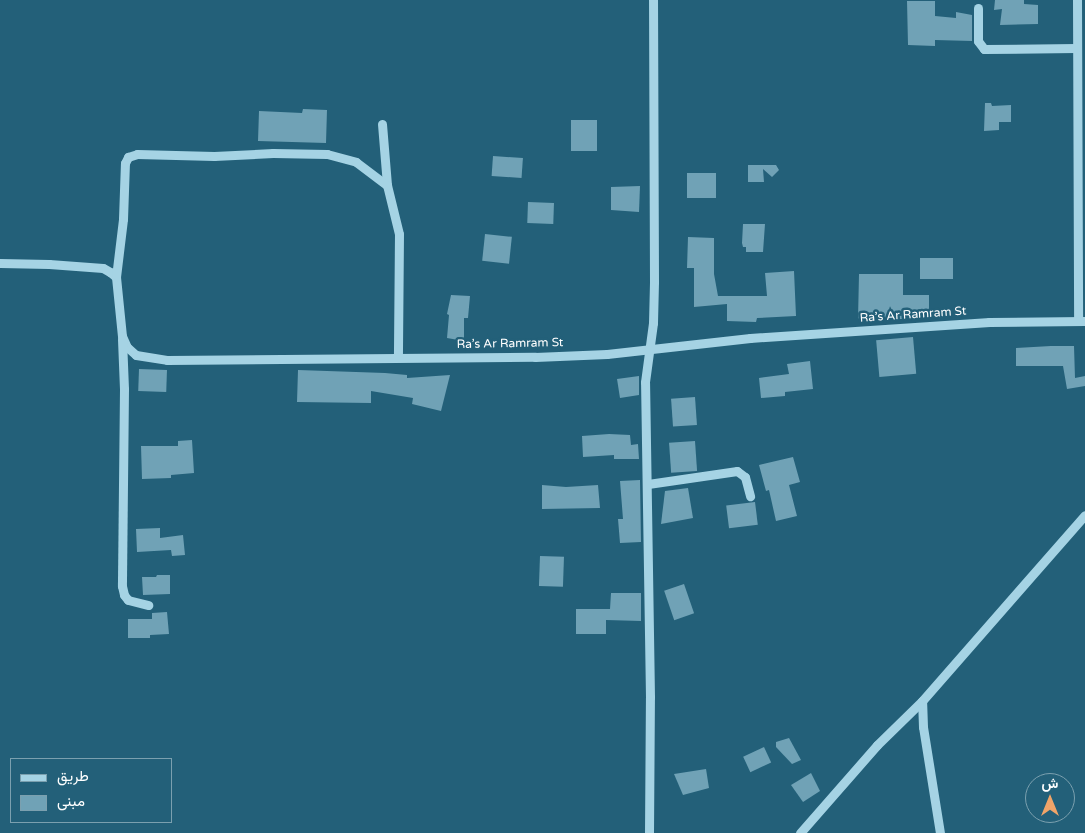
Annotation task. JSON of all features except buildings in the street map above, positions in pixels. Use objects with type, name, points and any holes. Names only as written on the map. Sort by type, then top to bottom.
[{"type":"street","points":[[650,833],[648,484],[645,382],[653,322],[654,282],[653,0]]},
{"type":"street","points":[[1077,0],[1076,48],[1082,321]]},
{"type":"street","points":[[978,8],[978,41],[984,49],[1076,48]]},
{"type":"street","points":[[382,124],[387,185],[399,234],[398,357]]},
{"type":"street","points":[[148,605],[128,600],[124,596],[122,586],[124,389],[122,336],[116,277],[123,219],[125,162],[128,158],[137,154],[214,156],[273,153],[327,154],[356,162],[387,185]]},
{"type":"street","points":[[0,263],[103,268],[116,277]]},
{"type":"street","name":"Ra’s Ar Ramram St","points":[[122,336],[127,347],[136,355],[166,360],[535,357],[607,354],[750,338],[939,326],[1082,321]]},
{"type":"street","points":[[648,484],[737,471],[745,477],[750,496]]},
{"type":"street","points":[[800,833],[865,758],[922,701],[1085,515]]},
{"type":"street","points":[[922,701],[923,727],[940,833]]}]
